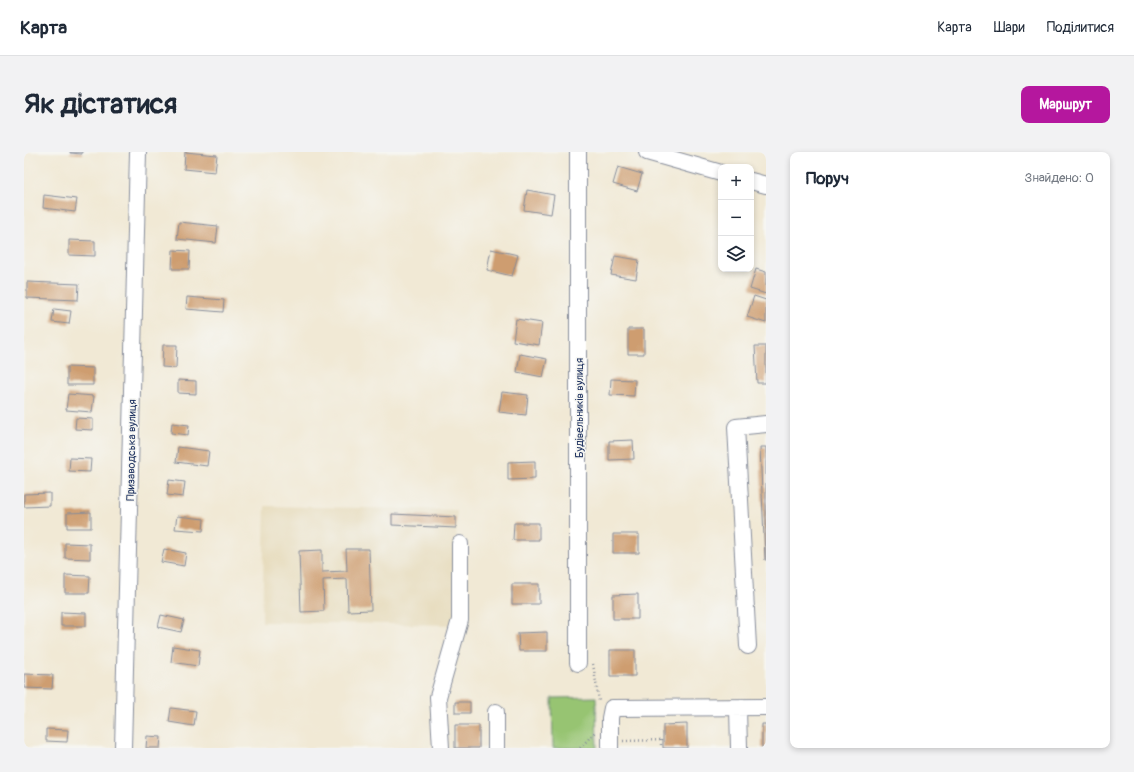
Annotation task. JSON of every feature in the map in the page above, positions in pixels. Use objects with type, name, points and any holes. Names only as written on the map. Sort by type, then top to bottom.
[{"type":"street","name":"Призаводська вулиця","points":[[124,748],[138,152]]},
{"type":"street","name":"Будівельників вулиця","points":[[578,152],[578,663]]},
{"type":"street","points":[[647,152],[718,172]]},
{"type":"street","points":[[754,182],[766,185]]},
{"type":"street","points":[[748,646],[736,427],[766,424]]},
{"type":"street","points":[[441,748],[438,697],[460,620],[460,544]]},
{"type":"street","points":[[610,744],[610,718],[612,708],[766,707]]},
{"type":"street","points":[[738,708],[739,748]]},
{"type":"street","points":[[496,712],[496,748]]},
{"type":"path","points":[[610,744],[662,740],[661,748]]},
{"type":"shaded area","points":[[265,506],[457,510],[454,625],[262,622]]},
{"type":"green space","points":[[596,697],[597,748],[553,748],[552,698]]},
{"type":"building","points":[[82,152],[82,154],[70,153]]},
{"type":"building","points":[[185,152],[217,155],[215,172],[184,169]]},
{"type":"building","points":[[618,167],[642,174],[637,191],[613,184]]},
{"type":"building","points":[[527,190],[554,195],[551,214],[524,210]]},
{"type":"building","points":[[44,195],[77,199],[75,212],[43,208]]},
{"type":"building","points":[[179,222],[218,226],[216,243],[177,239]]},
{"type":"building","points":[[69,240],[95,241],[95,256],[69,255]]},
{"type":"building","points":[[491,249],[518,255],[512,276],[487,270]]},
{"type":"building","points":[[173,250],[190,251],[189,269],[172,269]]},
{"type":"building","points":[[615,256],[639,260],[636,279],[611,275]]},
{"type":"building","points":[[756,269],[766,272],[766,294],[750,289]]},
{"type":"building","points":[[27,282],[79,284],[78,300],[27,298]]},
{"type":"building","points":[[754,296],[766,300],[766,323],[747,317]]},
{"type":"building","points":[[187,297],[224,300],[223,312],[186,309]]},
{"type":"building","points":[[54,309],[71,311],[69,324],[52,322]]},
{"type":"building","points":[[516,319],[542,323],[539,345],[513,341]]},
{"type":"building","points":[[628,329],[644,329],[644,354],[628,354]]},
{"type":"building","points":[[163,345],[177,345],[176,368],[162,367]]},
{"type":"building","points":[[755,346],[766,346],[766,383],[757,383]]},
{"type":"building","points":[[520,354],[547,359],[543,377],[517,372]]},
{"type":"building","points":[[67,367],[93,368],[93,385],[67,385]]},
{"type":"building","points":[[611,379],[635,380],[634,396],[610,395]]},
{"type":"building","points":[[178,380],[196,381],[196,394],[178,393]]},
{"type":"building","points":[[502,392],[528,395],[526,415],[499,412]]},
{"type":"building","points":[[68,394],[94,396],[92,412],[66,410]]},
{"type":"building","points":[[76,418],[93,419],[93,430],[75,429]]},
{"type":"building","points":[[172,423],[189,425],[188,435],[171,433]]},
{"type":"building","points":[[633,440],[634,459],[609,460],[609,441]]},
{"type":"building","points":[[178,447],[209,451],[207,466],[176,462]]},
{"type":"building","points":[[760,447],[766,447],[766,560],[765,560]]},
{"type":"building","points":[[70,458],[91,459],[90,472],[69,471]]},
{"type":"building","points":[[535,461],[535,479],[508,480],[508,462]]},
{"type":"building","points":[[169,480],[185,482],[183,497],[167,495]]},
{"type":"building","points":[[50,493],[50,506],[24,507],[24,494]]},
{"type":"building","points":[[91,512],[91,528],[67,528],[67,513]]},
{"type":"building","points":[[392,514],[456,517],[456,528],[392,525]]},
{"type":"building","points":[[177,516],[204,519],[203,531],[175,529]]},
{"type":"building","points":[[514,523],[539,523],[539,540],[513,540]]},
{"type":"building","points":[[613,534],[639,534],[639,553],[613,553]]},
{"type":"building","points":[[65,543],[90,544],[90,559],[65,558]]},
{"type":"building","points":[[164,549],[186,553],[184,566],[161,562]]},
{"type":"building","points":[[346,549],[369,549],[371,610],[348,611],[347,579],[323,580],[324,611],[301,612],[299,551],[322,550],[322,572],[347,571]]},
{"type":"building","points":[[65,575],[90,576],[89,593],[65,593]]},
{"type":"building","points":[[512,584],[539,584],[539,604],[512,604]]},
{"type":"building","points":[[638,594],[638,619],[613,619],[613,595]]},
{"type":"building","points":[[61,612],[86,613],[86,626],[61,626]]},
{"type":"building","points":[[161,615],[184,620],[181,632],[158,627]]},
{"type":"building","points":[[547,632],[547,651],[519,651],[518,633]]},
{"type":"building","points":[[173,646],[200,650],[198,666],[171,662]]},
{"type":"building","points":[[610,650],[635,650],[635,676],[610,676]]},
{"type":"building","points":[[24,674],[53,675],[52,689],[24,688]]},
{"type":"building","points":[[455,702],[470,702],[470,713],[455,713]]},
{"type":"building","points":[[171,708],[196,711],[194,726],[169,722]]},
{"type":"building","points":[[687,724],[687,748],[663,748],[663,725]]},
{"type":"building","points":[[762,724],[766,724],[766,748],[762,748]]},
{"type":"building","points":[[455,725],[479,725],[479,748],[455,748]]},
{"type":"building","points":[[46,729],[68,730],[67,742],[46,741]]},
{"type":"building","points":[[147,736],[161,737],[160,748],[146,748]]}]
